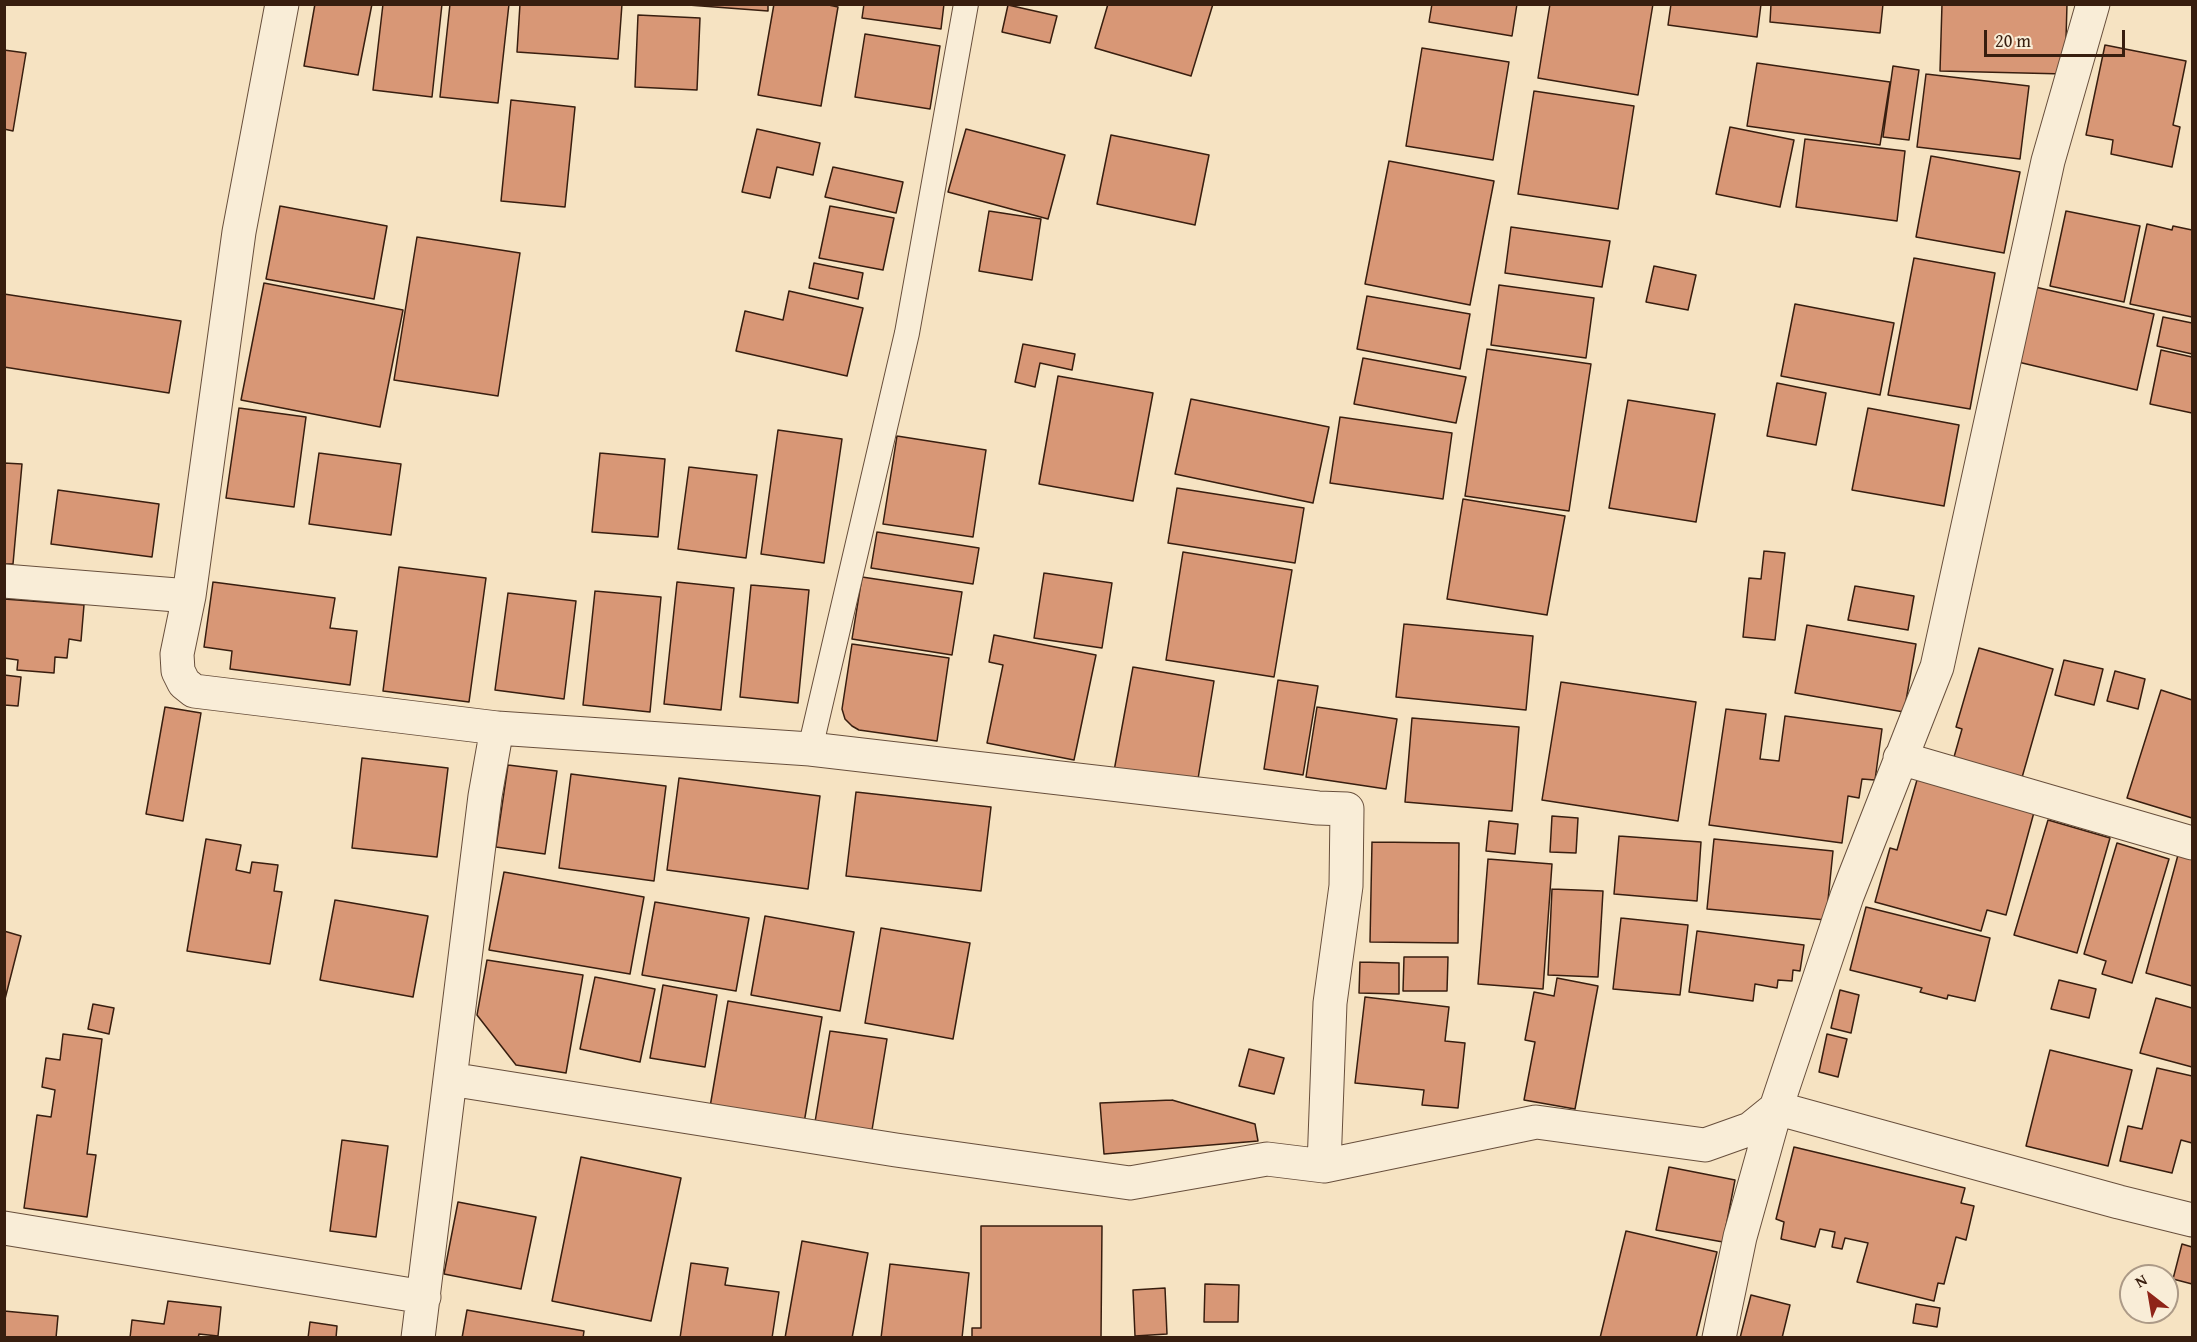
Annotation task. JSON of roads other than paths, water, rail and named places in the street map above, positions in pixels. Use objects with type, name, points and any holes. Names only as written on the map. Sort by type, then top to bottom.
[{"type":"street","points":[[282,4],[239,232],[189,596],[177,654],[177,671],[184,683],[194,691],[497,728],[810,749],[1318,808],[1347,809],[1346,886],[1330,1003],[1324,1166]]},
{"type":"street","points":[[1719,1338],[1740,1238],[1776,1108],[1847,896],[1900,758],[1938,668],[2048,161],[2093,4]]},
{"type":"street","points":[[4,581],[189,596]]},
{"type":"street","points":[[418,1338],[485,796],[497,728]]},
{"type":"street","points":[[1900,758],[2193,843]]},
{"type":"street","points":[[450,1079],[884,1148],[1130,1183],[1267,1159],[1324,1166],[1536,1122],[1705,1145],[1750,1129],[1776,1108]]},
{"type":"street","points":[[1776,1108],[2193,1220]]},
{"type":"street","points":[[4,1228],[424,1297]]},
{"type":"lane","points":[[810,749],[907,333],[966,4]]}]
